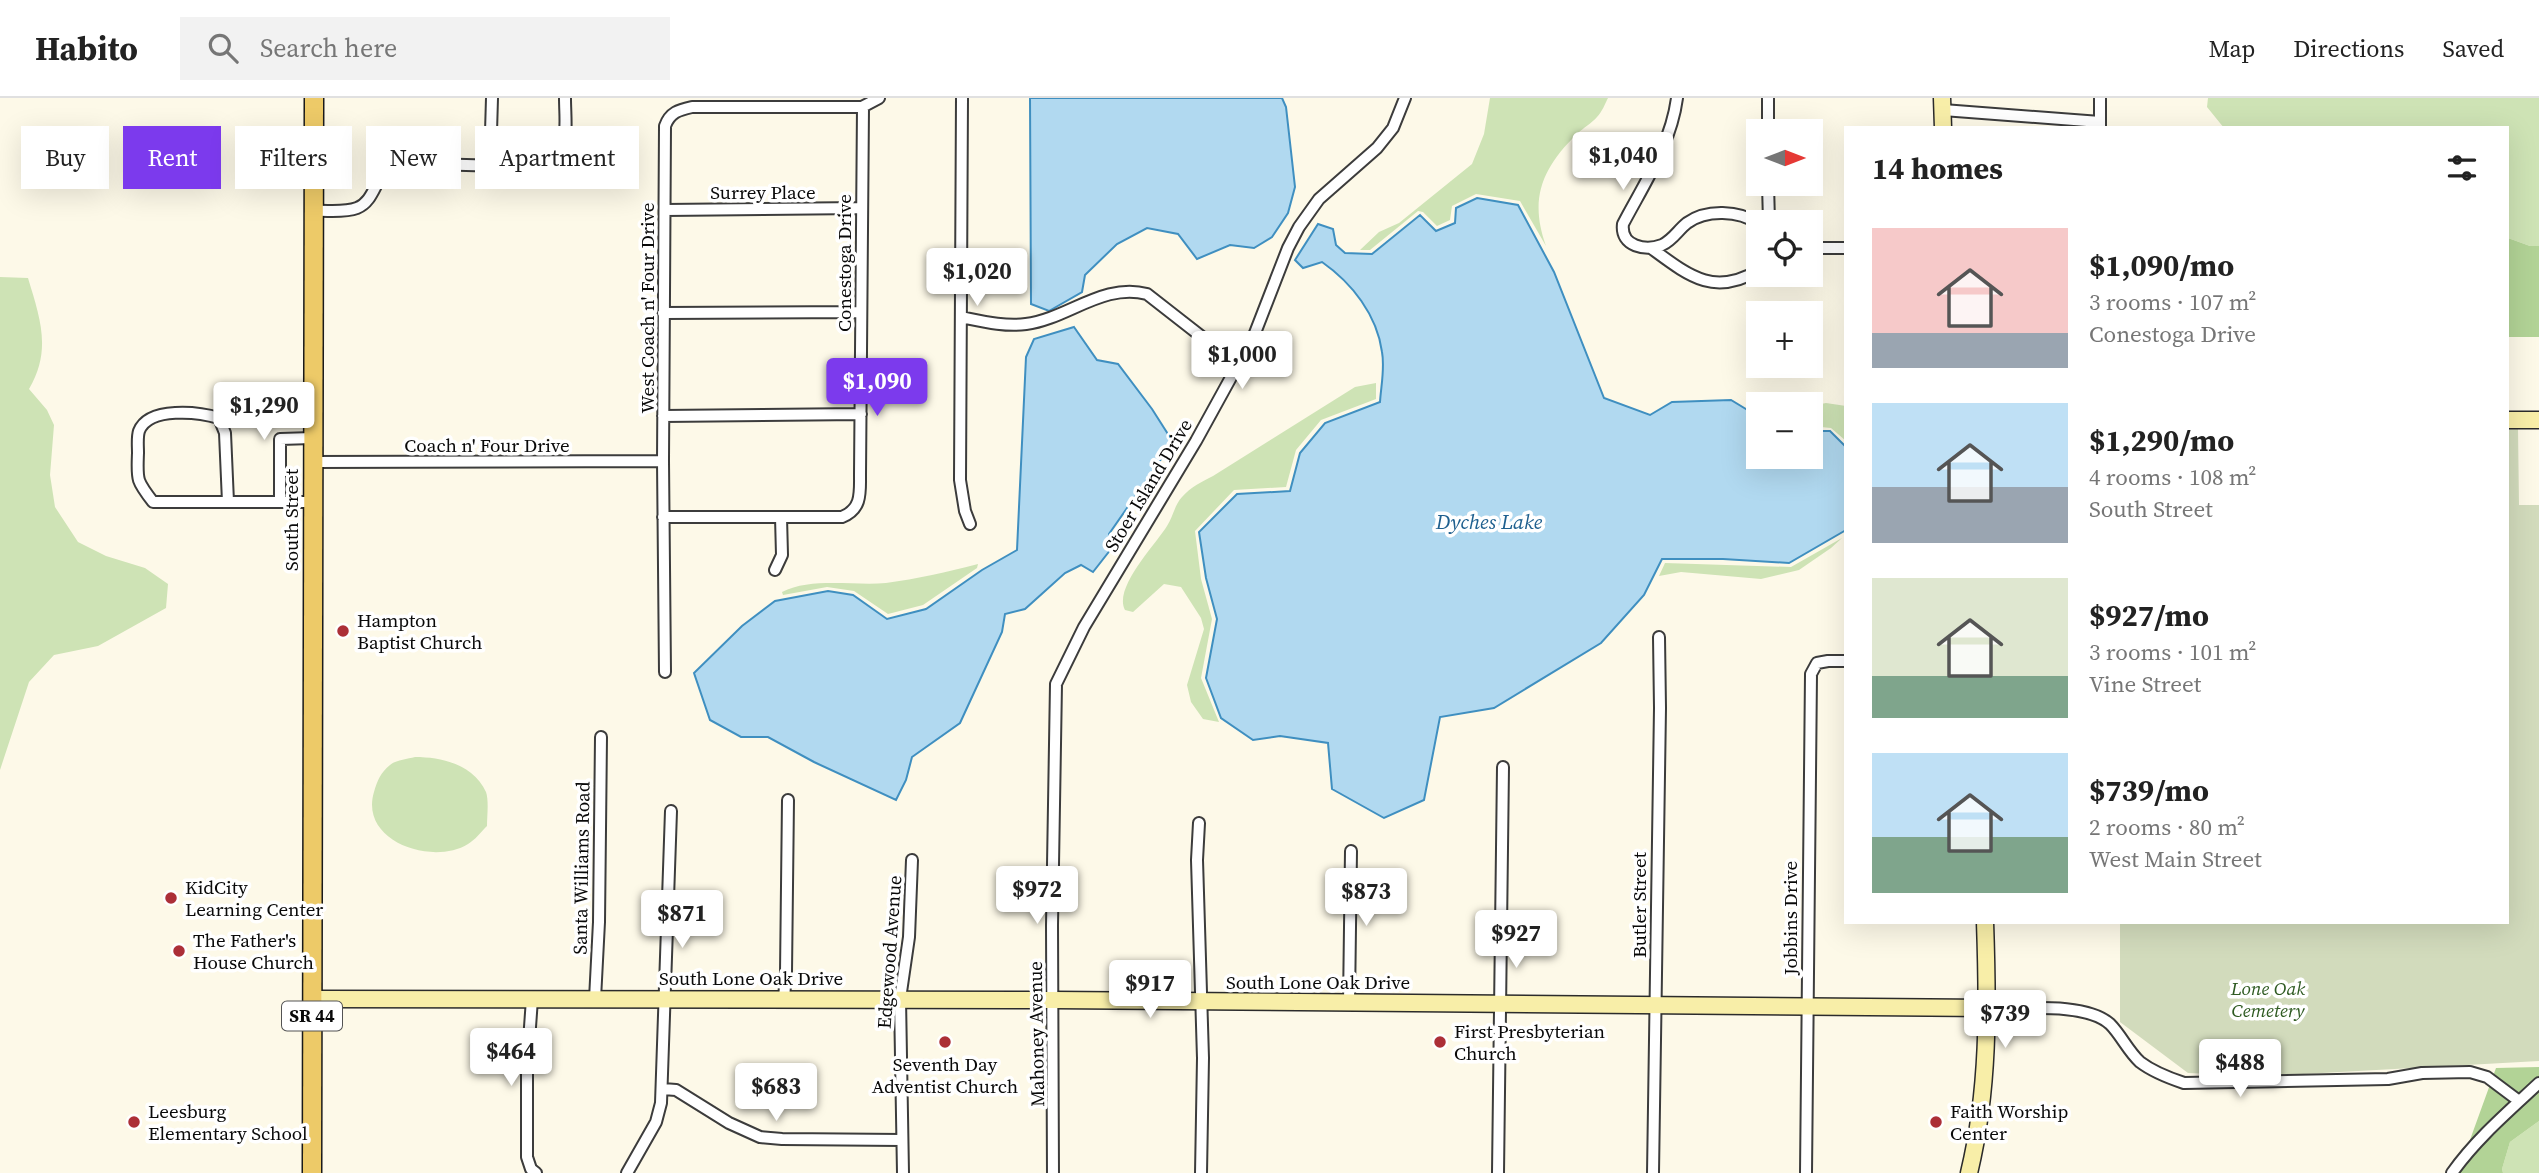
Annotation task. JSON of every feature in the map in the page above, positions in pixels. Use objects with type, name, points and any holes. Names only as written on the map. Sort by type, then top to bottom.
[{"type":"main road","name":"South Street","points":[[312,999],[314,98]]},
{"type":"main road","name":"SR 44","points":[[312,999],[312,1173]]},
{"type":"street","points":[[491,126],[492,98]]},
{"type":"street","points":[[564,126],[565,98]]},
{"type":"street","name":"West Coach n' Four Drive","points":[[665,672],[665,126],[671,115],[692,107],[863,107],[879,98]]},
{"type":"street","points":[[962,98],[960,480],[970,524]]},
{"type":"street","name":"Stoer Island Drive","points":[[1056,684],[1084,627],[1255,333],[1288,248],[1300,227],[1319,200],[1377,148],[1399,118],[1405,98]]},
{"type":"street","points":[[1677,98],[1663,148],[1622,229],[1631,244],[1651,248],[1692,276],[1714,284],[1735,282],[1746,276]]},
{"type":"street","points":[[1768,98],[1768,119]]},
{"type":"street","points":[[1943,126],[1942,104],[2100,125],[2100,98]]},
{"type":"street","name":"Conestoga Drive","points":[[663,517],[842,517],[855,509],[859,499],[861,414],[863,107]]},
{"type":"street","points":[[313,211],[349,210],[359,207],[365,203],[384,172],[396,163],[475,166]]},
{"type":"street","name":"Surrey Place","points":[[665,210],[862,208]]},
{"type":"street","points":[[1651,248],[1669,241],[1692,220],[1713,213],[1746,218]]},
{"type":"street","points":[[1823,248],[1844,248]]},
{"type":"street","points":[[961,317],[1025,324],[1066,312],[1112,293],[1136,291],[1147,295],[1220,351],[1240,361]]},
{"type":"street","points":[[663,313],[861,312]]},
{"type":"street","points":[[228,502],[225,433],[219,418],[207,414],[163,414],[153,416],[144,423],[139,432],[137,481],[153,502],[228,502],[312,502]]},
{"type":"street","points":[[663,416],[861,414]]},
{"type":"street","points":[[2509,420],[2539,420]]},
{"type":"street","points":[[280,502],[280,439],[312,438]]},
{"type":"street","name":"Coach n' Four Drive","points":[[312,462],[663,461]]},
{"type":"street","points":[[775,570],[782,555],[781,517]]},
{"type":"street","name":"Butler Street","points":[[1653,1173],[1659,637]]},
{"type":"street","name":"Jobbins Drive","points":[[1806,1173],[1811,674],[1816,664],[1844,661]]},
{"type":"street","name":"Mahoney Avenue","points":[[1053,1173],[1052,925],[1056,684]]},
{"type":"street","name":"Santa Williams Road","points":[[595,999],[599,922],[601,737]]},
{"type":"street","points":[[1498,1173],[1503,767]]},
{"type":"street","points":[[784,999],[788,800]]},
{"type":"street","points":[[627,1173],[656,1122],[663,1089],[671,811]]},
{"type":"street","points":[[1199,823],[1197,860],[1201,1002],[1201,1173]]},
{"type":"street","points":[[1349,1003],[1351,852]]},
{"type":"street","name":"Edgewood Avenue","points":[[903,1173],[900,999],[909,937],[912,860]]},
{"type":"street","points":[[1969,1173],[1977,1142],[1986,1072],[1988,1008],[1985,924]]},
{"type":"street","name":"South Lone Oak Drive","points":[[312,999],[900,999],[1988,1008]]},
{"type":"street","points":[[532,999],[526,1103],[527,1157],[533,1171]]},
{"type":"street","points":[[1988,1008],[2070,1010],[2099,1017],[2110,1024],[2139,1061],[2158,1073],[2184,1083],[2388,1079],[2422,1073],[2462,1071],[2487,1077],[2519,1101]]},
{"type":"street","points":[[2452,1173],[2462,1159],[2539,1083]]},
{"type":"street","points":[[663,1089],[676,1090],[729,1123],[760,1137],[902,1140]]},
{"type":"green space","points":[[1490,98],[1608,98],[1599,115],[1565,147],[1547,172],[1539,199],[1541,229],[1546,246],[1520,201],[1476,194],[1452,206],[1450,220],[1437,226],[1423,212],[1418,211],[1370,250],[1360,250],[1379,232],[1399,223],[1472,164],[1484,134]]},
{"type":"green space","points":[[2208,98],[2539,98],[2539,246],[2530,246],[2509,238],[2509,126],[2222,126],[2207,107]]},
{"type":"green space","points":[[2509,238],[2530,246],[2539,246],[2539,337],[2509,337]]},
{"type":"green space","points":[[0,277],[28,278],[40,320],[40,361],[29,389],[47,410],[54,425],[50,475],[55,507],[78,542],[106,556],[145,568],[168,584],[166,608],[98,646],[54,655],[29,682],[0,770]]},
{"type":"green space","points":[[1376,383],[1376,399],[1321,420],[1296,450],[1286,487],[1234,490],[1195,531],[1201,579],[1212,619],[1201,678],[1219,722],[1203,719],[1191,702],[1187,685],[1204,629],[1201,618],[1181,587],[1164,584],[1133,612],[1125,610],[1123,601],[1130,579],[1189,490],[1355,387]]},
{"type":"green space","points":[[1823,404],[1844,406],[1844,439],[1831,428],[1823,427]]},
{"type":"green space","name":"Lone Oak Cemetery","points":[[2518,428],[2519,505],[2539,505],[2539,1061],[2268,1076],[2188,1073],[2120,1022],[2120,924],[2509,924],[2509,429]]},
{"type":"green space","points":[[1842,538],[1799,570],[1761,579],[1681,572],[1659,576],[1665,563],[1791,567]]},
{"type":"green space","points":[[978,564],[977,568],[923,605],[888,614],[854,591],[827,587],[783,595],[782,592],[793,587],[819,583],[886,583]]},
{"type":"green space","points":[[415,757],[456,764],[474,775],[481,783],[487,796],[487,826],[468,844],[453,850],[419,850],[402,845],[388,836],[377,824],[372,809],[374,792],[380,777],[392,763]]},
{"type":"green space","points":[[2539,1067],[2539,1121],[2510,1142],[2503,1173],[2458,1173],[2496,1068]]},
{"type":"green space","points":[[2539,1121],[2539,1173],[2503,1173],[2510,1142]]},
{"type":"water","points":[[1030,98],[1282,98],[1286,107],[1295,187],[1288,213],[1272,237],[1254,248],[1230,245],[1197,259],[1178,234],[1147,228],[1117,244],[1085,275],[1082,292],[1049,311],[1031,304]]},
{"type":"water","name":"Dyches Lake","points":[[1477,198],[1518,205],[1554,272],[1604,398],[1650,415],[1672,402],[1731,400],[1746,409],[1746,469],[1823,469],[1823,431],[1830,431],[1844,445],[1844,531],[1789,563],[1662,559],[1644,595],[1601,643],[1494,708],[1440,717],[1424,800],[1384,818],[1332,789],[1328,743],[1280,736],[1253,740],[1221,718],[1206,678],[1217,619],[1206,578],[1199,532],[1237,494],[1290,491],[1300,453],[1325,423],[1380,402],[1383,358],[1375,325],[1369,313],[1353,290],[1322,262],[1303,268],[1295,260],[1318,224],[1333,229],[1336,245],[1345,253],[1372,254],[1420,215],[1436,231],[1455,223],[1456,208]]},
{"type":"water","points":[[1074,327],[1097,360],[1118,364],[1173,442],[1109,534],[1111,549],[1093,572],[1081,565],[1065,573],[1025,609],[1005,614],[1002,632],[960,723],[912,757],[906,780],[896,800],[814,762],[768,737],[741,737],[710,720],[694,673],[742,626],[775,601],[828,591],[853,595],[887,619],[926,609],[982,570],[1017,550],[1026,357],[1034,339]]},
{"type":"place","name":"Hampton Baptist Church","points":[[343,631]]},
{"type":"place","name":"KidCity Learning Center","points":[[171,898]]},
{"type":"place","name":"The Father's House Church","points":[[179,951]]},
{"type":"place","name":"Seventh Day Adventist Church","points":[[945,1042]]},
{"type":"place","name":"First Presbyterian Church","points":[[1440,1042]]},
{"type":"place","name":"Leesburg Elementary School","points":[[134,1122]]},
{"type":"place","name":"Faith Worship Center","points":[[1936,1122]]}]
